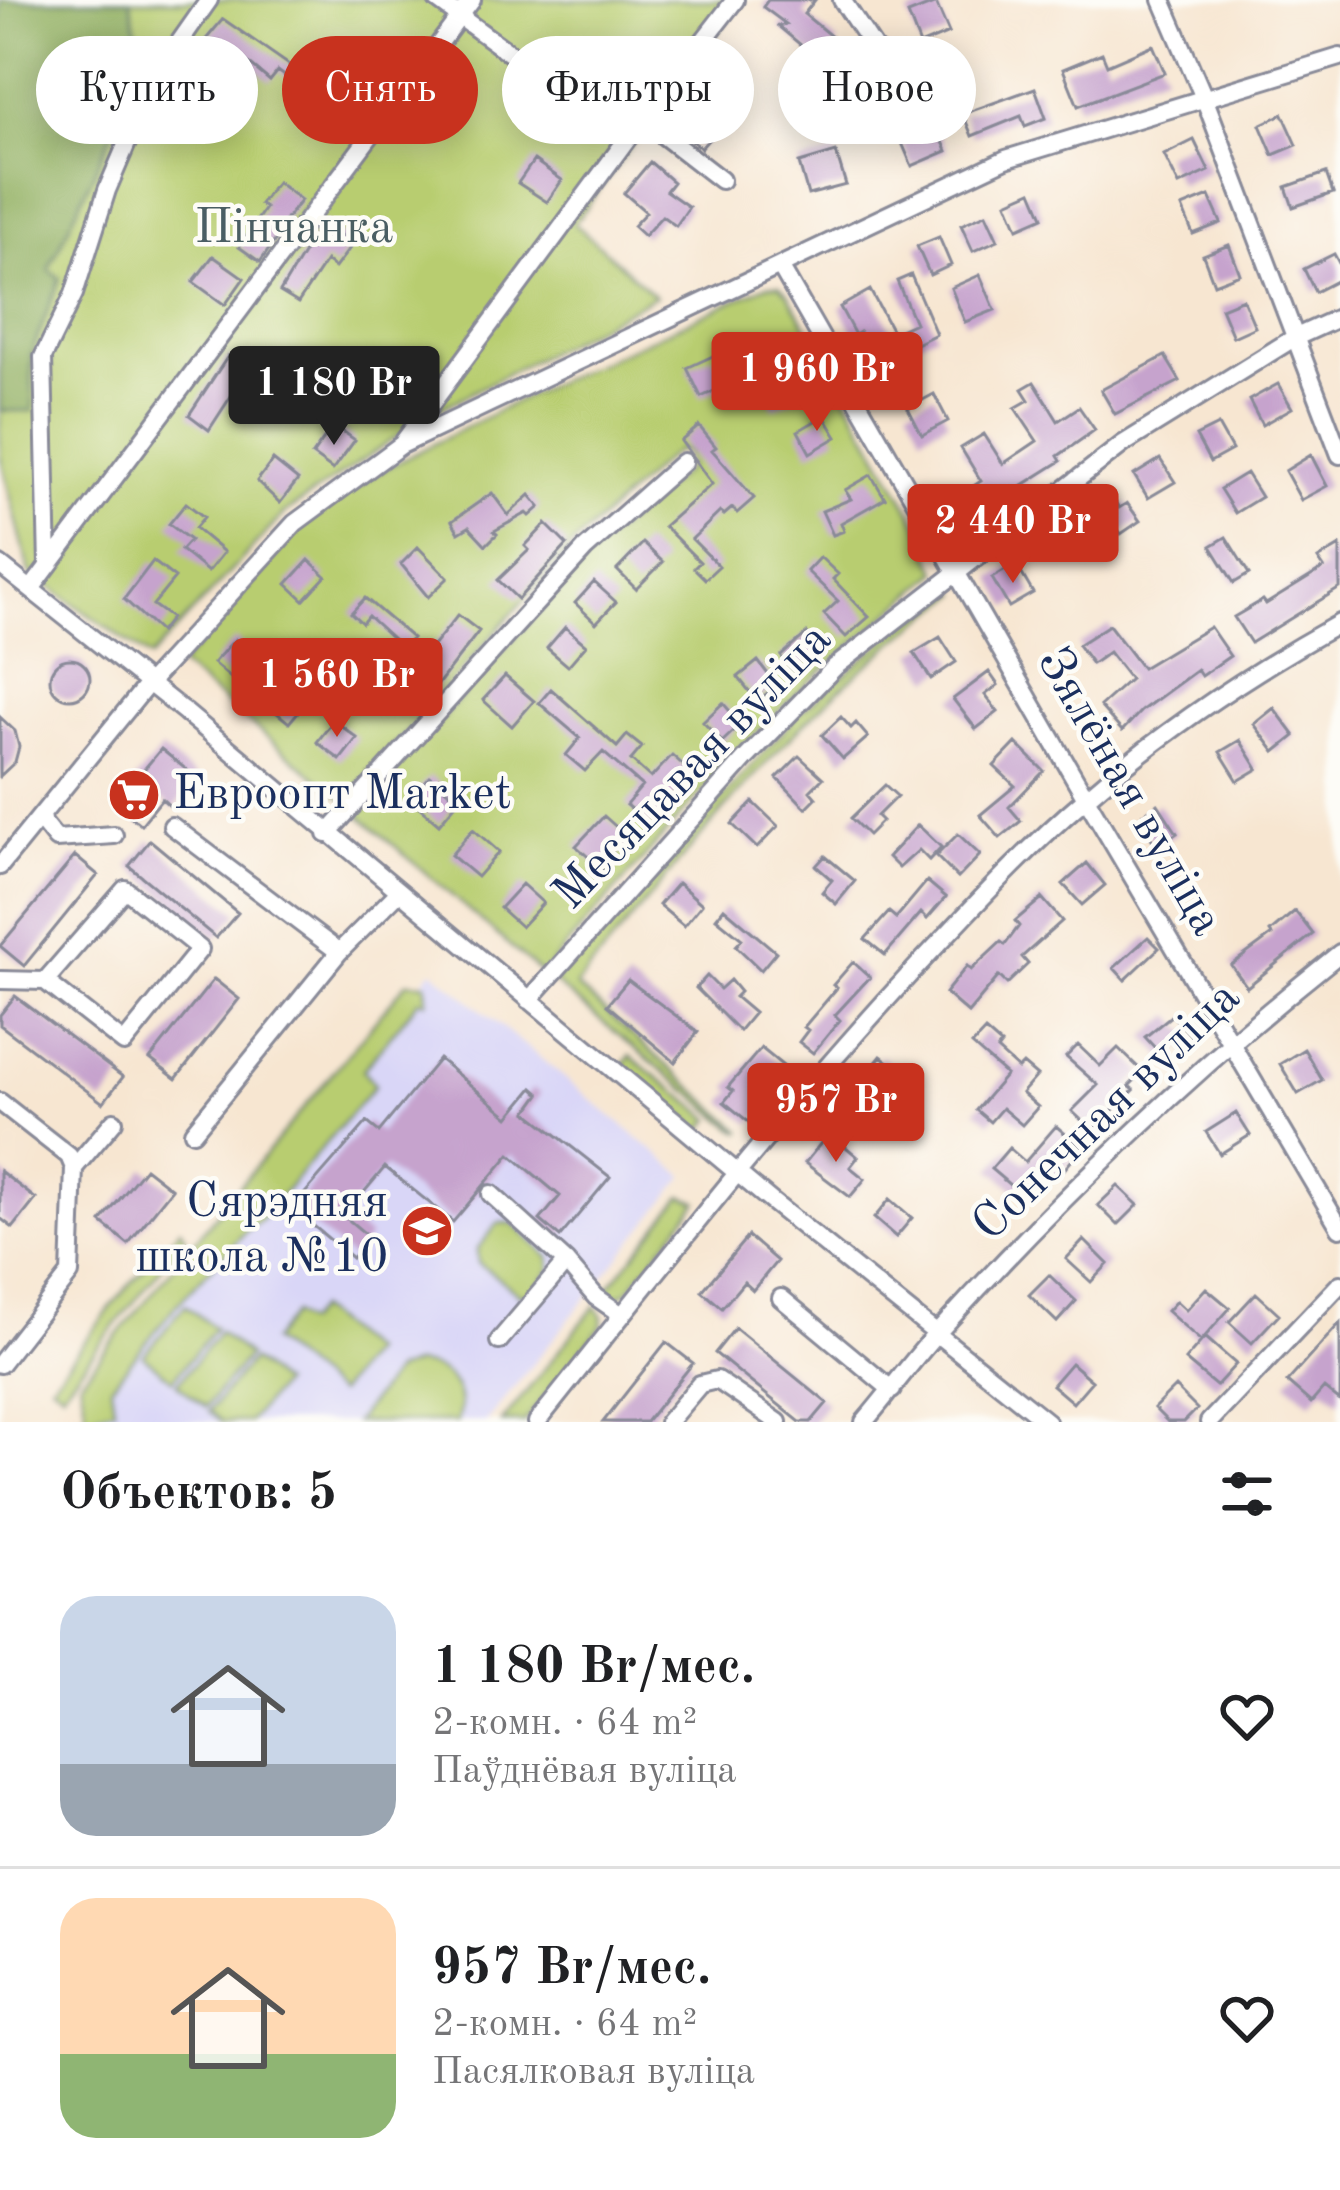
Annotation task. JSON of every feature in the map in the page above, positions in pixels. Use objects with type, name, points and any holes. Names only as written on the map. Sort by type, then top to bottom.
[{"type":"street","points":[[48,567],[43,357],[74,294],[107,190],[133,129],[169,57],[208,0]]},
{"type":"street","points":[[437,0],[502,49]]},
{"type":"street","points":[[32,589],[472,0]]},
{"type":"street","points":[[711,36],[735,0]]},
{"type":"street","points":[[842,0],[866,36]]},
{"type":"street","points":[[1162,0],[1205,100],[1340,455]]},
{"type":"street","points":[[0,866],[147,685],[296,523],[401,446],[1006,159],[1340,57]]},
{"type":"street","points":[[401,446],[622,144]]},
{"type":"street","points":[[675,144],[721,179]]},
{"type":"street","name":"Зялёная вуліца","points":[[782,268],[1340,1228]]},
{"type":"street","name":"Месяцавая вуліца","points":[[529,1000],[747,757],[835,667],[1123,444],[1294,338],[1340,317]]},
{"type":"street","points":[[326,834],[585,549],[683,462]]},
{"type":"street","points":[[0,565],[1046,1422]]},
{"type":"street","points":[[537,1422],[736,1171],[867,1019],[975,904],[1086,798],[1205,706],[1340,622]]},
{"type":"street","points":[[40,819],[56,838],[114,835]]},
{"type":"street","points":[[172,826],[339,952]]},
{"type":"street","points":[[0,980],[45,981],[124,1043],[200,949],[125,890],[45,981]]},
{"type":"street","points":[[193,1132],[339,952],[398,893]]},
{"type":"street","name":"Сонечная вуліца","points":[[864,1422],[935,1335],[1099,1163],[1228,1042],[1340,953]]},
{"type":"street","points":[[0,1102],[69,1156],[74,1168],[70,1274],[0,1364]]},
{"type":"street","points":[[74,1168],[114,1121]]},
{"type":"street","points":[[491,1194],[566,1262],[596,1297],[622,1315]]},
{"type":"street","points":[[500,1341],[566,1262]]},
{"type":"street","points":[[1209,1422],[1340,1284]]},
{"type":"street","points":[[781,1298],[892,1390]]},
{"type":"street","points":[[668,1422],[700,1384],[718,1380],[778,1422]]},
{"type":"shaded area","name":"Сярэдняя школа №10","points":[[432,970],[685,1176],[486,1422],[96,1422],[88,1385]]},
{"type":"green space","points":[[0,0],[130,0],[138,36],[36,36],[36,144],[107,144],[49,269],[60,278],[31,355],[33,411],[0,411]]},
{"type":"green space","name":"Пінчанка","points":[[84,0],[742,0],[715,36],[502,36],[502,144],[634,144],[574,223],[655,296],[429,415],[285,513],[150,658],[30,573],[0,456],[0,329],[47,144],[258,144],[258,36],[75,36]]},
{"type":"green space","points":[[768,285],[779,285],[788,294],[917,522],[938,572],[809,682],[738,751],[542,974],[358,810],[590,555],[689,467],[685,452],[678,450],[666,459],[575,543],[345,801],[180,666],[297,529],[375,474],[535,392]]},
{"type":"green space","points":[[948,586],[959,594],[903,635],[801,726],[576,986],[743,1132],[736,1130],[553,982],[802,711]]},
{"type":"green space","points":[[407,982],[426,983],[427,1001],[419,1000],[363,1070],[375,1085],[260,1221],[173,1309],[111,1386],[114,1408],[95,1413],[96,1422],[88,1422],[80,1381]]},
{"type":"green space","points":[[630,1056],[712,1119],[702,1131],[623,1065]]},
{"type":"green space","points":[[682,1196],[698,1202],[627,1292],[612,1299],[604,1293]]},
{"type":"green space","points":[[498,1223],[512,1223],[550,1258],[551,1270],[531,1294],[519,1294],[478,1263],[477,1250]]},
{"type":"green space","points":[[180,1229],[186,1237],[62,1392],[51,1384],[124,1291]]},
{"type":"green space","points":[[185,1305],[215,1328],[173,1380],[143,1356]]},
{"type":"green space","points":[[595,1306],[603,1317],[602,1325],[524,1422],[502,1422]]},
{"type":"green space","points":[[317,1309],[370,1352],[337,1394],[271,1341],[293,1314],[305,1323]]},
{"type":"green space","points":[[219,1332],[248,1356],[206,1407],[177,1384]]},
{"type":"green space","points":[[251,1360],[281,1384],[249,1422],[222,1422],[209,1411]]},
{"type":"green space","points":[[415,1364],[437,1369],[452,1382],[459,1400],[457,1422],[355,1422],[395,1371]]},
{"type":"building","points":[[768,0],[815,0],[804,14],[831,36],[790,36],[778,26],[786,24],[763,7]]},
{"type":"building","points":[[936,3],[949,33],[917,36],[908,14]]},
{"type":"building","points":[[223,19],[247,36],[209,36]]},
{"type":"building","points":[[258,43],[282,60],[282,74],[278,71],[270,81],[258,71]]},
{"type":"building","points":[[1153,45],[1165,73],[1078,106],[1063,69],[1102,53],[1107,65]]},
{"type":"building","points":[[1035,88],[1046,118],[1025,126],[1021,116],[976,134],[976,109]]},
{"type":"building","points":[[1283,114],[1297,145],[1273,155],[1260,125]]},
{"type":"building","points":[[1194,140],[1209,171],[1179,185],[1164,155]]},
{"type":"building","points":[[902,144],[944,144],[947,151],[912,166]]},
{"type":"building","points":[[836,152],[846,185],[808,195],[799,163]]},
{"type":"building","points":[[534,160],[562,180],[547,202],[518,183]]},
{"type":"building","points":[[650,162],[673,182],[666,191],[689,207],[676,226],[662,216],[644,236],[633,226],[646,212],[624,193]]},
{"type":"building","points":[[1326,173],[1333,193],[1293,207],[1286,187]]},
{"type":"building","points":[[277,182],[301,200],[260,262],[239,247]]},
{"type":"building","points":[[1032,191],[1043,217],[1018,228],[1007,202]]},
{"type":"building","points":[[1209,196],[1221,223],[1193,234],[1182,207]]},
{"type":"building","points":[[986,214],[998,240],[973,251],[961,225]]},
{"type":"building","points":[[323,221],[353,244],[335,268],[326,261],[298,303],[280,292]]},
{"type":"building","points":[[939,237],[951,265],[930,275],[917,246]]},
{"type":"building","points":[[1229,245],[1240,274],[1214,284],[1203,255]]},
{"type":"building","points":[[1334,254],[1340,279],[1315,292],[1304,269]]},
{"type":"building","points":[[213,256],[244,278],[225,305],[193,282]]},
{"type":"building","points":[[911,275],[936,334],[906,349],[910,358],[880,373],[860,332],[855,335],[840,307],[870,290],[893,333],[915,323],[897,281]]},
{"type":"building","points":[[980,275],[995,310],[965,322],[951,288]]},
{"type":"building","points":[[1243,299],[1255,327],[1233,337],[1221,308]]},
{"type":"building","points":[[799,346],[808,369],[812,367],[822,384],[774,408],[762,381],[779,374],[772,358]]},
{"type":"building","points":[[228,356],[248,370],[209,430],[189,415]]},
{"type":"building","points":[[713,356],[727,385],[701,397],[687,368]]},
{"type":"building","points":[[1165,356],[1180,381],[1115,414],[1101,390]]},
{"type":"building","points":[[1034,382],[1058,421],[1079,407],[1095,430],[1058,456],[1061,461],[985,509],[972,487],[981,481],[961,448],[984,434],[1003,464],[1037,441],[1015,408],[1029,400],[1022,389]]},
{"type":"building","points":[[1278,384],[1292,408],[1262,425],[1249,400]]},
{"type":"building","points":[[934,394],[948,421],[922,435],[908,408]]},
{"type":"building","points":[[824,416],[837,437],[810,453],[798,431]]},
{"type":"building","points":[[334,425],[355,440],[333,470],[312,455]]},
{"type":"building","points":[[1218,425],[1232,450],[1210,462],[1196,436]]},
{"type":"building","points":[[699,426],[716,447],[712,450],[754,498],[737,513],[732,508],[724,515],[720,512],[692,539],[719,566],[705,579],[694,568],[700,562],[664,526],[712,484],[681,441]]},
{"type":"building","points":[[1311,455],[1327,486],[1301,500],[1285,471]]},
{"type":"building","points":[[1160,459],[1175,482],[1148,498],[1134,475]]},
{"type":"building","points":[[273,460],[298,480],[280,503],[257,481]]},
{"type":"building","points":[[1246,473],[1261,497],[1235,513],[1220,489]]},
{"type":"building","points":[[871,475],[885,498],[841,523],[844,531],[833,535],[822,511],[851,499],[845,490]]},
{"type":"building","points":[[492,493],[508,515],[530,495],[540,507],[494,531],[497,534],[486,545],[469,527],[459,533],[452,521]]},
{"type":"building","points":[[1112,497],[1119,508],[1127,503],[1140,521],[1121,534],[1110,519],[1100,525],[1090,513]]},
{"type":"building","points":[[186,503],[204,517],[195,528],[224,552],[208,572],[181,550],[190,540],[169,524]]},
{"type":"building","points":[[1066,520],[1079,541],[1049,560],[1036,539]]},
{"type":"building","points":[[546,524],[567,545],[518,599],[498,580],[529,550],[525,546]]},
{"type":"building","points":[[1226,537],[1249,574],[1234,583],[1211,546]]},
{"type":"building","points":[[643,543],[663,562],[636,589],[617,570]]},
{"type":"building","points":[[1340,546],[1340,588],[1251,643],[1234,617],[1263,600],[1266,604],[1324,568],[1318,559]]},
{"type":"building","points":[[418,547],[448,578],[428,597],[401,564]]},
{"type":"building","points":[[820,557],[838,574],[833,579],[869,617],[846,637],[824,614],[838,601],[807,571]]},
{"type":"building","points":[[309,560],[326,576],[304,600],[287,584]]},
{"type":"building","points":[[153,561],[175,578],[153,605],[171,618],[160,632],[124,599]]},
{"type":"building","points":[[1016,564],[1033,593],[1009,607],[992,578]]},
{"type":"building","points":[[594,582],[616,602],[596,623],[575,603]]},
{"type":"building","points":[[365,598],[412,638],[403,648],[368,616],[362,623],[351,613]]},
{"type":"building","points":[[458,615],[479,631],[425,701],[403,683]]},
{"type":"building","points":[[1109,625],[1142,668],[1210,627],[1230,656],[1201,676],[1197,670],[1122,731],[1100,706],[1130,679],[1109,652],[1092,664],[1078,645]]},
{"type":"building","points":[[565,627],[586,645],[568,666],[547,648]]},
{"type":"building","points":[[807,633],[822,650],[795,673],[781,656]]},
{"type":"building","points":[[940,637],[956,662],[931,679],[914,653]]},
{"type":"building","points":[[235,639],[254,656],[233,680],[213,663]]},
{"type":"building","points":[[70,659],[84,665],[90,679],[84,693],[70,699],[56,693],[50,679],[56,665]]},
{"type":"building","points":[[758,661],[777,686],[757,701],[738,677]]},
{"type":"building","points":[[989,672],[998,685],[985,695],[998,712],[976,729],[953,699]]},
{"type":"building","points":[[505,676],[534,701],[512,726],[483,700]]},
{"type":"building","points":[[283,680],[308,700],[289,723],[265,703]]},
{"type":"building","points":[[551,689],[617,747],[627,735],[642,747],[631,760],[651,778],[672,755],[693,774],[651,826],[626,805],[642,786],[603,752],[585,771],[566,755],[580,738],[539,703]]},
{"type":"building","points":[[723,703],[741,724],[722,742],[703,722]]},
{"type":"building","points":[[1274,708],[1295,736],[1275,752],[1254,724]]},
{"type":"building","points":[[0,717],[15,731],[19,747],[15,762],[0,776]]},
{"type":"building","points":[[841,717],[851,728],[856,723],[868,737],[843,759],[822,735]]},
{"type":"building","points":[[334,720],[357,738],[340,760],[317,742]]},
{"type":"building","points":[[1240,740],[1258,769],[1238,781],[1220,752]]},
{"type":"building","points":[[1016,743],[1044,771],[1009,807],[1021,821],[1000,838],[980,815],[1015,786],[994,766]]},
{"type":"building","points":[[161,749],[198,779],[173,809],[162,799],[141,825],[115,804]]},
{"type":"building","points":[[799,756],[823,778],[810,791],[816,798],[806,808],[777,778]]},
{"type":"building","points":[[430,776],[459,800],[439,824],[410,799]]},
{"type":"building","points":[[885,785],[897,796],[877,816],[882,821],[868,835],[851,818]]},
{"type":"building","points":[[753,802],[778,826],[757,848],[732,824]]},
{"type":"building","points":[[1158,804],[1177,833],[1157,847],[1138,818]]},
{"type":"building","points":[[604,816],[632,841],[604,871],[576,846]]},
{"type":"building","points":[[918,825],[941,847],[929,860],[919,850],[899,868],[888,857]]},
{"type":"building","points":[[473,829],[499,852],[477,877],[451,855]]},
{"type":"building","points":[[958,834],[980,855],[958,878],[936,856]]},
{"type":"building","points":[[150,840],[238,913],[216,938],[129,866]]},
{"type":"building","points":[[75,856],[98,875],[24,966],[0,946]]},
{"type":"building","points":[[825,856],[855,881],[836,904],[822,892],[832,880],[816,866]]},
{"type":"building","points":[[1087,863],[1105,885],[1082,905],[1063,884]]},
{"type":"building","points":[[927,881],[946,897],[927,919],[921,913],[885,955],[865,939],[889,912],[896,918]]},
{"type":"building","points":[[678,883],[702,904],[684,926],[659,905]]},
{"type":"building","points":[[522,884],[543,903],[521,927],[500,908]]},
{"type":"building","points":[[1042,898],[1062,921],[1022,957],[1028,964],[1007,984],[999,976],[968,1013],[945,993],[967,966],[971,970],[1001,942],[1005,945],[1019,926],[1015,921]]},
{"type":"building","points":[[724,908],[776,952],[761,970],[736,946],[742,939],[716,918]]},
{"type":"building","points":[[1295,911],[1313,934],[1247,987],[1231,965]]},
{"type":"building","points":[[1148,937],[1159,948],[1125,980],[1114,968]]},
{"type":"building","points":[[853,962],[870,977],[835,1015],[840,1020],[813,1053],[799,1042],[808,1030],[804,1027]]},
{"type":"building","points":[[707,976],[720,989],[730,980],[740,992],[735,997],[754,1013],[739,1031],[696,988]]},
{"type":"building","points":[[214,979],[239,999],[176,1079],[150,1059]]},
{"type":"building","points":[[628,980],[698,1032],[675,1062],[607,1005]]},
{"type":"building","points":[[15,996],[123,1077],[103,1103],[0,1025],[0,1015]]},
{"type":"building","points":[[1172,1015],[1192,1037],[1166,1060],[1145,1037]]},
{"type":"building","points":[[985,1031],[1018,1069],[1023,1064],[1037,1076],[1022,1093],[1038,1107],[1022,1125],[1002,1108],[990,1122],[976,1110],[1006,1075],[972,1045]]},
{"type":"building","points":[[1078,1045],[1100,1066],[1118,1048],[1143,1072],[1129,1086],[1134,1090],[1092,1130],[1072,1111],[1098,1085],[1066,1057]]},
{"type":"building","points":[[761,1048],[793,1074],[751,1124],[724,1102],[733,1091],[728,1087]]},
{"type":"building","points":[[1304,1049],[1322,1080],[1298,1094],[1280,1064]]},
{"type":"building","points":[[881,1056],[907,1076],[882,1107],[857,1086]]},
{"type":"building","points":[[439,1059],[509,1117],[533,1088],[540,1094],[527,1112],[610,1177],[560,1237],[540,1220],[560,1196],[510,1154],[453,1222],[385,1167],[344,1216],[369,1237],[352,1258],[292,1208],[367,1122],[379,1132]]},
{"type":"building","points":[[1236,1113],[1250,1135],[1220,1154],[1206,1132]]},
{"type":"building","points":[[1056,1126],[1082,1148],[1057,1178],[1042,1165],[1018,1192],[991,1169],[1009,1148],[1025,1162]]},
{"type":"building","points":[[829,1133],[858,1157],[850,1167],[865,1179],[850,1197],[805,1163]]},
{"type":"building","points":[[145,1168],[172,1189],[128,1244],[101,1222]]},
{"type":"building","points":[[0,1171],[36,1199],[13,1228],[0,1218]]},
{"type":"building","points":[[1118,1186],[1138,1205],[1118,1225],[1098,1205]]},
{"type":"building","points":[[890,1199],[912,1218],[896,1237],[874,1218]]},
{"type":"building","points":[[748,1236],[777,1261],[753,1290],[744,1282],[722,1308],[702,1291]]},
{"type":"building","points":[[1084,1240],[1108,1264],[1091,1282],[1066,1259]]},
{"type":"building","points":[[1049,1275],[1076,1301],[1057,1322],[1029,1295]]},
{"type":"building","points":[[1206,1288],[1230,1308],[1201,1341],[1167,1311],[1176,1301],[1186,1310]]},
{"type":"building","points":[[1256,1293],[1279,1314],[1252,1343],[1229,1322]]},
{"type":"building","points":[[1340,1323],[1340,1401],[1324,1388],[1311,1403],[1287,1382]]},
{"type":"building","points":[[735,1328],[827,1403],[811,1422],[800,1422],[715,1353]]},
{"type":"building","points":[[1205,1337],[1236,1364],[1216,1386],[1185,1360]]},
{"type":"building","points":[[666,1342],[693,1363],[646,1422],[603,1422]]},
{"type":"building","points":[[1071,1363],[1092,1381],[1073,1403],[1052,1385]]},
{"type":"building","points":[[1175,1387],[1197,1409],[1184,1422],[1168,1422],[1154,1408]]},
{"type":"place","name":"Евроопт Market","points":[[134,795]]},
{"type":"place","name":"Сярэдняя школа №10","points":[[427,1231]]}]
